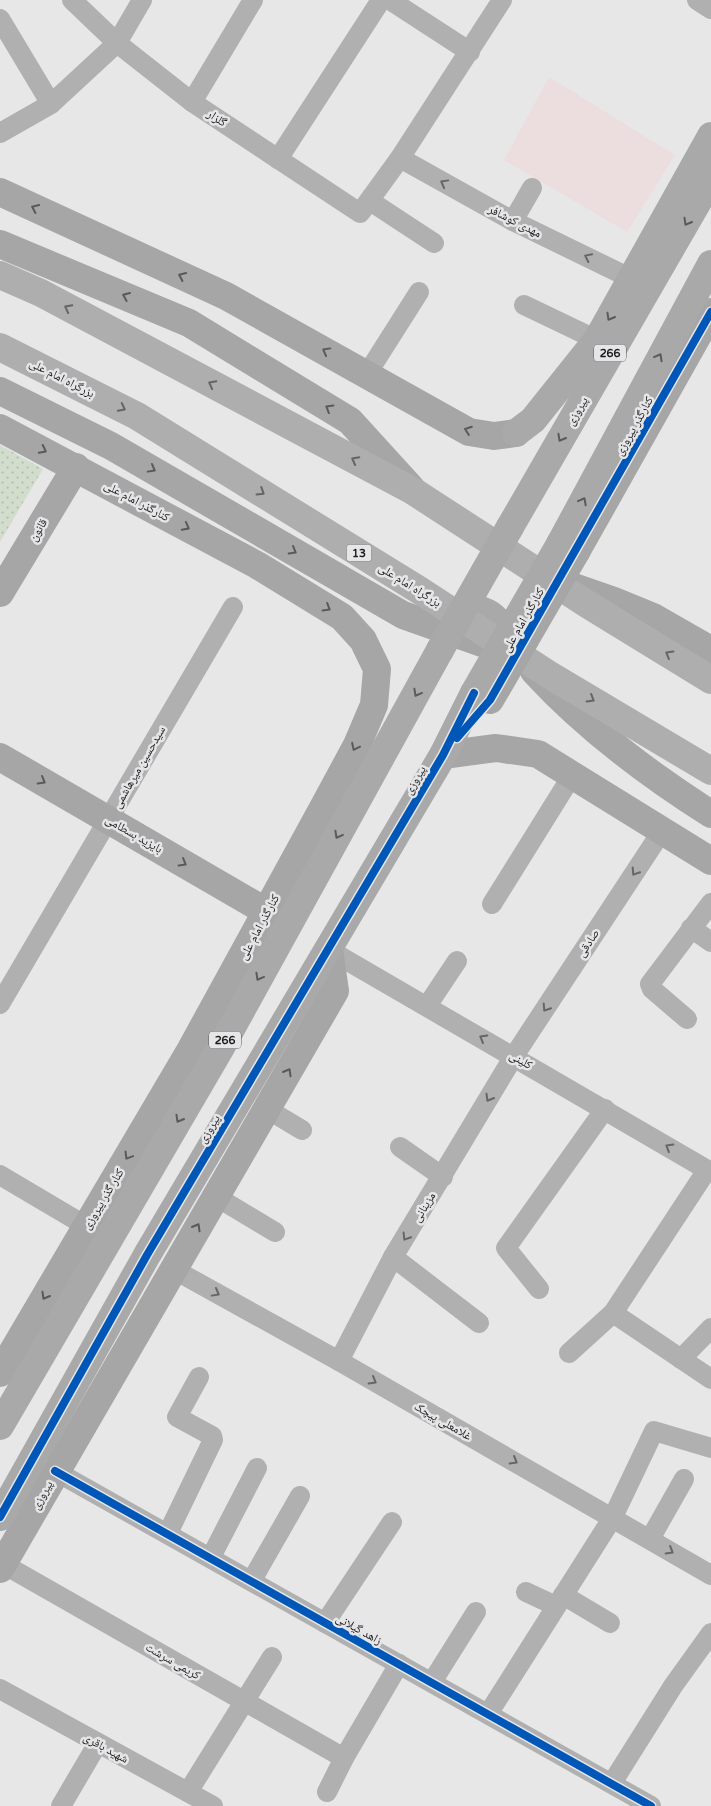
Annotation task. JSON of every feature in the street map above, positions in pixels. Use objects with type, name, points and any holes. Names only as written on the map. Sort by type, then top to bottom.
[{"type":"highway","points":[[0,275],[41,293],[413,491],[711,680]]},
{"type":"highway","name":"بزرگراه امام علی","points":[[0,347],[137,416],[711,771]]},
{"type":"main road","name":"266","points":[[516,433],[533,420],[597,340],[711,136]]},
{"type":"main road","name":"پیروزی","points":[[0,1426],[220,1049],[440,650],[711,180]]},
{"type":"main road","points":[[0,192],[226,296],[469,432],[494,436],[516,433],[590,388]]},
{"type":"main road","points":[[0,244],[189,323],[350,421],[413,491]]},
{"type":"main road","name":"پیروزی","points":[[1,1565],[44,1464],[147,1256],[329,950],[442,755],[513,649],[568,548],[711,264]]},
{"type":"main road","name":"کنارگذر پیروزی","points":[[568,548],[711,312]]},
{"type":"main road","points":[[0,391],[111,446],[403,615],[513,649]]},
{"type":"main road","name":"کنارگذر امام علی","points":[[0,428],[76,467],[257,566],[342,617],[363,640],[377,669],[374,704],[357,745],[206,1024]]},
{"type":"main road","name":"قانون","points":[[0,593],[76,467]]},
{"type":"main road","name":"کنارگذر امام علی","points":[[482,696],[568,548]]},
{"type":"main road","points":[[548,578],[653,617],[711,650]]},
{"type":"main road","points":[[465,607],[482,609],[488,612],[503,629],[513,649],[543,681],[593,727],[664,784],[711,814]]},
{"type":"main road","points":[[442,755],[496,748],[538,754],[711,861]]},
{"type":"main road","name":"بایزید بسطامی","points":[[0,757],[267,912]]},
{"type":"main road","name":"پیروزی","points":[[0,1517],[44,1464],[173,1270],[336,991],[329,950]]},
{"type":"main road","points":[[191,1049],[220,1049],[206,1024]]},
{"type":"main road","name":"کنار گذر پیروزی","points":[[0,1373],[206,1024]]},
{"type":"main road","points":[[147,1256],[173,1270]]},
{"type":"street","name":"گلزار","points":[[72,0],[117,44],[192,102],[357,213],[360,213],[370,201]]},
{"type":"street","points":[[0,133],[51,104],[117,44],[142,0]]},
{"type":"street","points":[[192,102],[253,0]]},
{"type":"street","points":[[278,159],[381,0]]},
{"type":"street","points":[[390,0],[470,52]]},
{"type":"street","points":[[434,243],[370,201],[470,52],[502,0]]},
{"type":"street","points":[[696,0],[711,9]]},
{"type":"street","points":[[0,19],[51,104]]},
{"type":"street","name":"مهدی کوشافر","points":[[400,158],[513,221],[632,278]]},
{"type":"street","points":[[513,221],[532,188]]},
{"type":"street","points":[[367,374],[419,292]]},
{"type":"street","points":[[524,304],[597,340]]},
{"type":"street","name":"سیدحسین میرهاشمی","points":[[0,1004],[233,606]]},
{"type":"street","points":[[492,904],[573,774]]},
{"type":"street","name":"صادقی","points":[[514,1056],[662,831]]},
{"type":"street","points":[[687,1019],[652,989],[650,984],[711,902]]},
{"type":"street","points":[[691,928],[711,942]]},
{"type":"street","name":"کلینی","points":[[329,950],[709,1171]]},
{"type":"street","points":[[427,1006],[457,961]]},
{"type":"street","name":"مزینانی","points":[[339,1361],[393,1257],[443,1177],[514,1056]]},
{"type":"street","points":[[267,1109],[302,1130]]},
{"type":"street","points":[[539,1288],[506,1248],[605,1109]]},
{"type":"street","points":[[400,1147],[443,1177]]},
{"type":"street","points":[[569,1353],[613,1313],[709,1171]]},
{"type":"street","points":[[0,1176],[86,1226]]},
{"type":"street","points":[[215,1196],[275,1232]]},
{"type":"street","points":[[393,1257],[479,1324]]},
{"type":"street","name":"غلامعلی پیچک","points":[[173,1270],[339,1361],[711,1575]]},
{"type":"street","points":[[613,1313],[711,1379]]},
{"type":"street","points":[[681,1358],[711,1328]]},
{"type":"street","points":[[168,1533],[213,1440],[212,1436],[177,1417],[200,1377]]},
{"type":"street","points":[[488,1714],[613,1518],[654,1431],[711,1448]]},
{"type":"street","name":"زاهد گیلانی","points":[[44,1464],[651,1806]]},
{"type":"street","points":[[211,1557],[257,1468]]},
{"type":"street","points":[[650,1539],[684,1479]]},
{"type":"street","points":[[252,1580],[300,1496]]},
{"type":"street","points":[[325,1623],[392,1522]]},
{"type":"street","name":"کریمی سرشت","points":[[1,1565],[344,1758]]},
{"type":"street","points":[[526,1592],[560,1601],[610,1623]]},
{"type":"street","points":[[432,1682],[476,1612]]},
{"type":"street","points":[[612,1783],[673,1686],[711,1634]]},
{"type":"street","points":[[188,1792],[272,1656]]},
{"type":"street","points":[[327,1792],[344,1758],[399,1664]]},
{"type":"street","name":"شهید باقری","points":[[0,1689],[213,1806]]},
{"type":"street","points":[[61,1806],[98,1743]]},
{"type":"shaded area","points":[[549,77],[675,155],[627,232],[504,160]]},
{"type":"green space","points":[[0,445],[43,469],[0,542]]},
{"type":"cycle path","points":[[457,738],[490,700],[711,312]]},
{"type":"cycle path","points":[[0,1517],[147,1255],[443,755],[474,693]]},
{"type":"cycle path","points":[[55,1471],[651,1806]]}]
